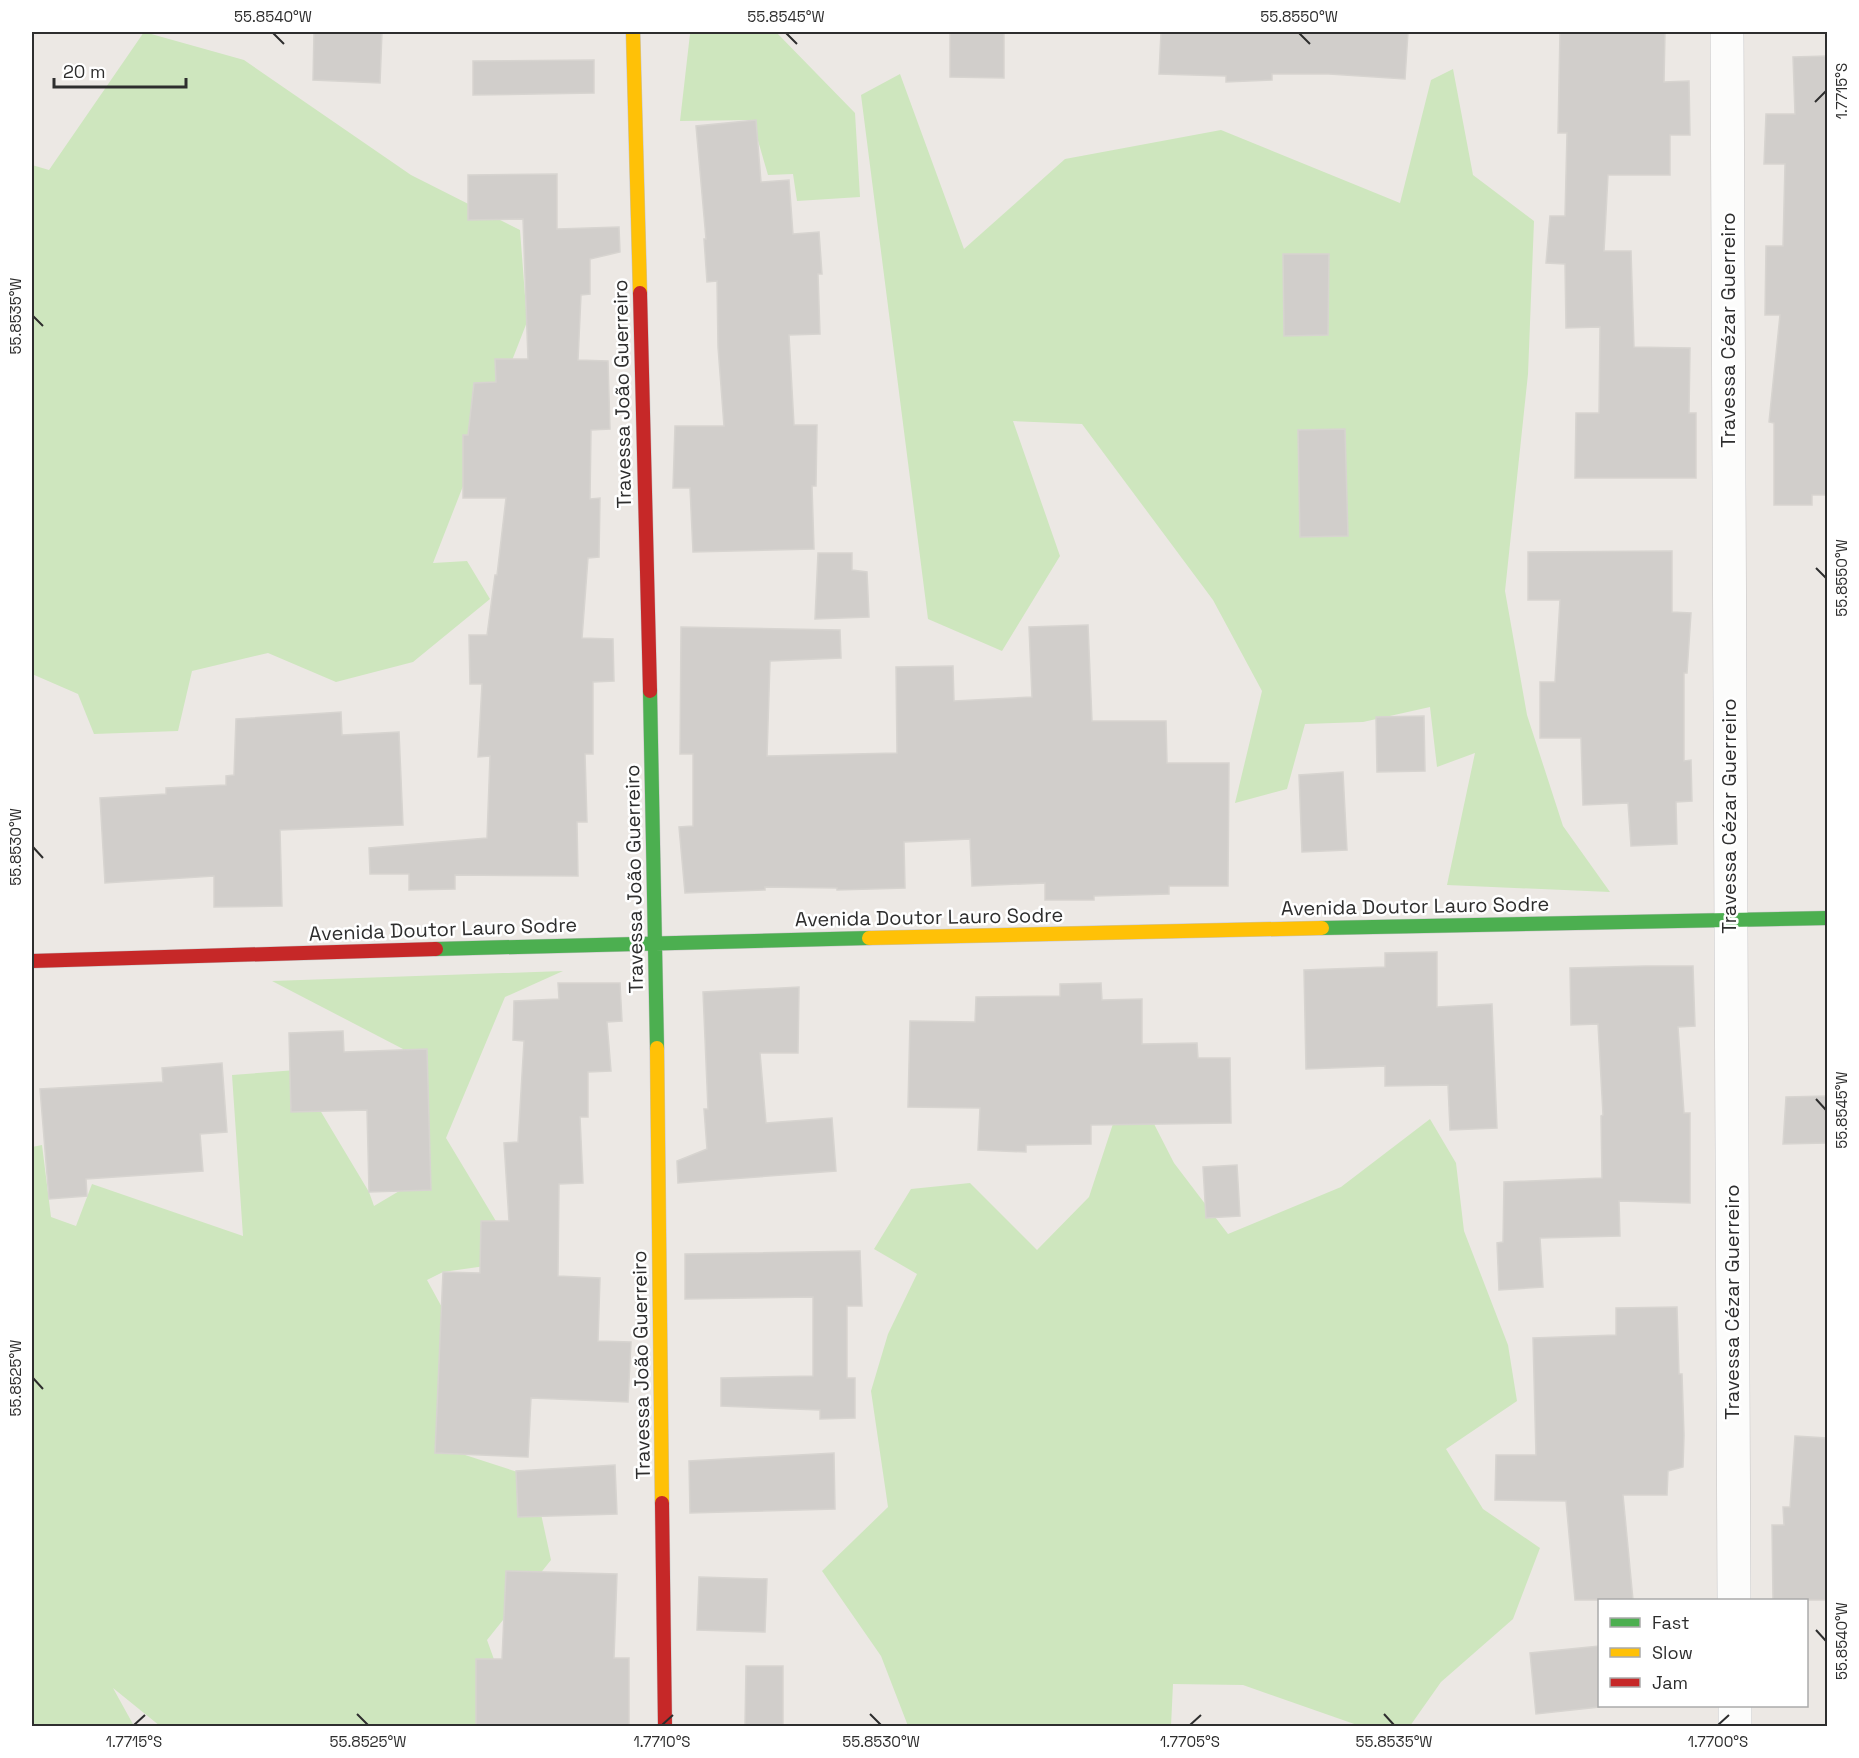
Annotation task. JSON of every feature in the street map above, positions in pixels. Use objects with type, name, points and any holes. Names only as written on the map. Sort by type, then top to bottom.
[{"type":"street","name":"Travessa João Guerreiro","points":[[633,32],[656,942],[665,1726]]},
{"type":"street","name":"Travessa Cézar Guerreiro","points":[[1727,32],[1734,1599]]},
{"type":"street","name":"Avenida Doutor Lauro Sodre","points":[[32,960],[656,942],[1827,918]]},
{"type":"street","points":[[1735,1707],[1735,1726]]},
{"type":"green space","points":[[144,32],[244,60],[411,175],[520,230],[527,322],[433,563],[467,561],[490,599],[413,662],[336,682],[268,653],[192,671],[178,731],[94,734],[78,694],[32,674],[32,165],[49,170]]},
{"type":"green space","points":[[776,32],[855,113],[860,197],[797,201],[793,174],[768,175],[752,120],[680,121],[690,34]]},
{"type":"green space","points":[[1453,69],[1473,175],[1534,221],[1528,374],[1505,591],[1527,715],[1563,826],[1610,892],[1447,885],[1475,753],[1437,767],[1430,707],[1363,722],[1305,724],[1287,789],[1235,803],[1262,691],[1213,600],[1082,424],[1013,421],[1060,556],[1002,651],[928,619],[861,95],[900,74],[964,249],[1065,159],[1221,130],[1400,203],[1431,80]]},
{"type":"green space","points":[[563,971],[505,997],[446,1138],[520,1261],[443,1272],[427,1280],[485,1386],[462,1454],[533,1477],[551,1560],[487,1640],[518,1726],[160,1726],[113,1688],[134,1726],[32,1726],[32,1147],[42,1145],[51,1217],[76,1226],[92,1184],[243,1236],[232,1075],[296,1070],[369,1192],[374,1206],[406,1187],[403,1049],[272,981]]},
{"type":"green space","points":[[1129,1075],[1174,1163],[1228,1234],[1341,1187],[1430,1119],[1456,1163],[1464,1231],[1508,1345],[1517,1401],[1446,1449],[1483,1509],[1540,1548],[1513,1619],[1441,1682],[1410,1726],[1360,1726],[1243,1685],[1173,1684],[1171,1726],[908,1726],[881,1656],[822,1571],[888,1507],[871,1391],[888,1334],[917,1274],[874,1249],[911,1189],[970,1183],[1037,1250],[1089,1197]]},
{"type":"building","points":[[314,32],[382,32],[380,83],[313,80]]},
{"type":"building","points":[[950,32],[1004,32],[1004,78],[950,77]]},
{"type":"building","points":[[1161,32],[1408,32],[1405,79],[1329,74],[1272,74],[1272,80],[1226,82],[1226,76],[1159,74]]},
{"type":"building","points":[[1560,32],[1665,32],[1664,82],[1689,81],[1690,135],[1670,135],[1670,175],[1608,175],[1604,251],[1631,251],[1634,347],[1690,348],[1689,413],[1696,413],[1696,478],[1575,478],[1576,413],[1599,413],[1600,327],[1566,328],[1565,264],[1546,263],[1550,216],[1565,216],[1567,133],[1558,133]]},
{"type":"building","points":[[1827,56],[1827,495],[1812,495],[1812,505],[1774,505],[1774,423],[1769,422],[1780,315],[1765,315],[1766,246],[1783,246],[1785,164],[1764,164],[1766,114],[1795,114],[1793,57]]},
{"type":"building","points":[[594,60],[594,93],[473,95],[473,61]]},
{"type":"building","points":[[756,120],[761,182],[789,180],[793,234],[819,232],[822,274],[818,274],[820,334],[789,335],[794,425],[817,425],[816,486],[812,486],[814,549],[693,552],[690,488],[673,488],[675,426],[724,426],[718,347],[717,281],[707,282],[704,239],[706,239],[696,126]]},
{"type":"building","points":[[557,174],[557,229],[619,227],[620,252],[590,259],[590,294],[581,295],[578,360],[608,361],[610,429],[591,430],[590,499],[600,498],[599,557],[588,558],[582,638],[613,639],[614,681],[593,682],[593,754],[585,754],[587,822],[577,822],[578,876],[455,875],[455,889],[409,890],[409,874],[370,874],[369,848],[487,838],[490,756],[478,757],[482,684],[470,684],[469,635],[487,635],[506,498],[463,498],[463,435],[468,435],[474,383],[496,382],[495,359],[528,359],[523,219],[468,220],[468,175]]},
{"type":"building","points":[[1283,254],[1329,254],[1328,335],[1284,336]]},
{"type":"building","points":[[1345,429],[1348,536],[1300,537],[1298,430]]},
{"type":"building","points":[[1672,551],[1672,612],[1691,613],[1687,673],[1684,673],[1684,761],[1691,760],[1692,801],[1676,802],[1677,844],[1631,846],[1628,803],[1583,805],[1581,738],[1540,738],[1540,682],[1555,682],[1560,600],[1528,600],[1528,552]]},
{"type":"building","points":[[818,553],[852,553],[852,570],[867,572],[869,617],[815,619]]},
{"type":"building","points":[[1088,625],[1092,721],[1166,721],[1167,763],[1229,763],[1228,886],[1169,886],[1169,894],[1094,896],[1094,900],[1045,900],[1045,883],[972,886],[970,839],[904,842],[905,888],[837,890],[837,888],[765,887],[765,890],[685,893],[679,827],[693,826],[693,754],[680,754],[681,627],[840,630],[841,658],[770,661],[767,756],[897,753],[896,667],[953,666],[954,701],[1032,697],[1029,627]]},
{"type":"building","points":[[341,712],[342,735],[399,732],[403,825],[280,830],[282,906],[214,907],[214,876],[105,883],[100,798],[166,794],[166,788],[226,785],[226,776],[234,775],[236,719]]},
{"type":"building","points":[[1424,716],[1425,771],[1377,772],[1376,717]]},
{"type":"building","points":[[1343,772],[1347,850],[1302,852],[1299,775]]},
{"type":"building","points":[[1437,952],[1437,1007],[1492,1004],[1497,1128],[1450,1130],[1448,1085],[1385,1086],[1385,1066],[1306,1069],[1304,970],[1385,967],[1385,953]]},
{"type":"building","points":[[1693,966],[1695,1026],[1678,1027],[1684,1113],[1690,1113],[1690,1203],[1619,1201],[1620,1236],[1540,1238],[1543,1287],[1499,1290],[1497,1243],[1503,1242],[1504,1182],[1602,1178],[1601,1116],[1603,1115],[1598,1024],[1571,1025],[1570,968]]},
{"type":"building","points":[[558,983],[620,983],[622,1021],[607,1022],[611,1071],[588,1072],[588,1117],[580,1117],[583,1183],[559,1184],[558,1276],[600,1278],[598,1341],[631,1342],[628,1402],[531,1398],[528,1457],[435,1453],[443,1272],[480,1273],[481,1221],[509,1221],[504,1143],[518,1142],[524,1041],[513,1040],[514,1001],[559,999]]},
{"type":"building","points":[[1101,983],[1102,1000],[1142,999],[1142,1044],[1197,1043],[1198,1058],[1230,1058],[1231,1123],[1091,1125],[1091,1144],[1026,1145],[1026,1152],[978,1150],[980,1108],[908,1107],[910,1021],[975,1022],[976,997],[1060,996],[1060,984]]},
{"type":"building","points":[[799,987],[798,1053],[760,1053],[766,1123],[832,1118],[836,1171],[678,1183],[677,1161],[707,1149],[704,1109],[708,1109],[703,992]]},
{"type":"building","points":[[343,1031],[344,1052],[427,1049],[431,1190],[369,1192],[367,1110],[291,1112],[289,1033]]},
{"type":"building","points":[[222,1063],[227,1132],[200,1134],[203,1171],[86,1179],[87,1196],[49,1199],[40,1089],[163,1082],[162,1068]]},
{"type":"building","points":[[1827,1096],[1827,1143],[1783,1144],[1786,1097]]},
{"type":"building","points":[[1237,1165],[1240,1216],[1206,1218],[1203,1167]]},
{"type":"building","points":[[860,1251],[862,1306],[847,1306],[847,1378],[855,1378],[855,1418],[820,1419],[820,1410],[721,1406],[721,1378],[813,1376],[813,1297],[685,1299],[685,1254]]},
{"type":"building","points":[[1677,1307],[1679,1374],[1682,1374],[1683,1467],[1668,1471],[1667,1495],[1623,1495],[1633,1599],[1575,1600],[1566,1501],[1495,1500],[1496,1455],[1536,1455],[1533,1338],[1616,1335],[1616,1308]]},
{"type":"building","points":[[1795,1436],[1827,1438],[1827,1600],[1773,1599],[1772,1525],[1784,1525],[1783,1507],[1790,1507]]},
{"type":"building","points":[[834,1453],[835,1509],[690,1513],[689,1461]]},
{"type":"building","points":[[615,1465],[617,1514],[518,1517],[516,1471]]},
{"type":"building","points":[[506,1571],[617,1574],[614,1658],[629,1658],[629,1726],[476,1726],[476,1659],[502,1659]]},
{"type":"building","points":[[699,1577],[767,1579],[765,1632],[697,1630]]},
{"type":"building","points":[[1598,1646],[1599,1707],[1536,1714],[1530,1653]]},
{"type":"building","points":[[746,1666],[783,1666],[783,1726],[745,1726]]},
{"type":"traffic: fast","points":[[650,691],[657,1048]]},
{"type":"traffic: fast","points":[[1322,928],[1828,918]]},
{"type":"traffic: fast","points":[[436,949],[869,938]]},
{"type":"traffic: slow","points":[[633,32],[640,293]]},
{"type":"traffic: slow","points":[[869,938],[1322,928]]},
{"type":"traffic: slow","points":[[657,1048],[662,1503]]},
{"type":"traffic: jam","points":[[640,293],[650,691]]},
{"type":"traffic: jam","points":[[32,961],[436,949]]},
{"type":"traffic: jam","points":[[662,1503],[665,1726]]}]
